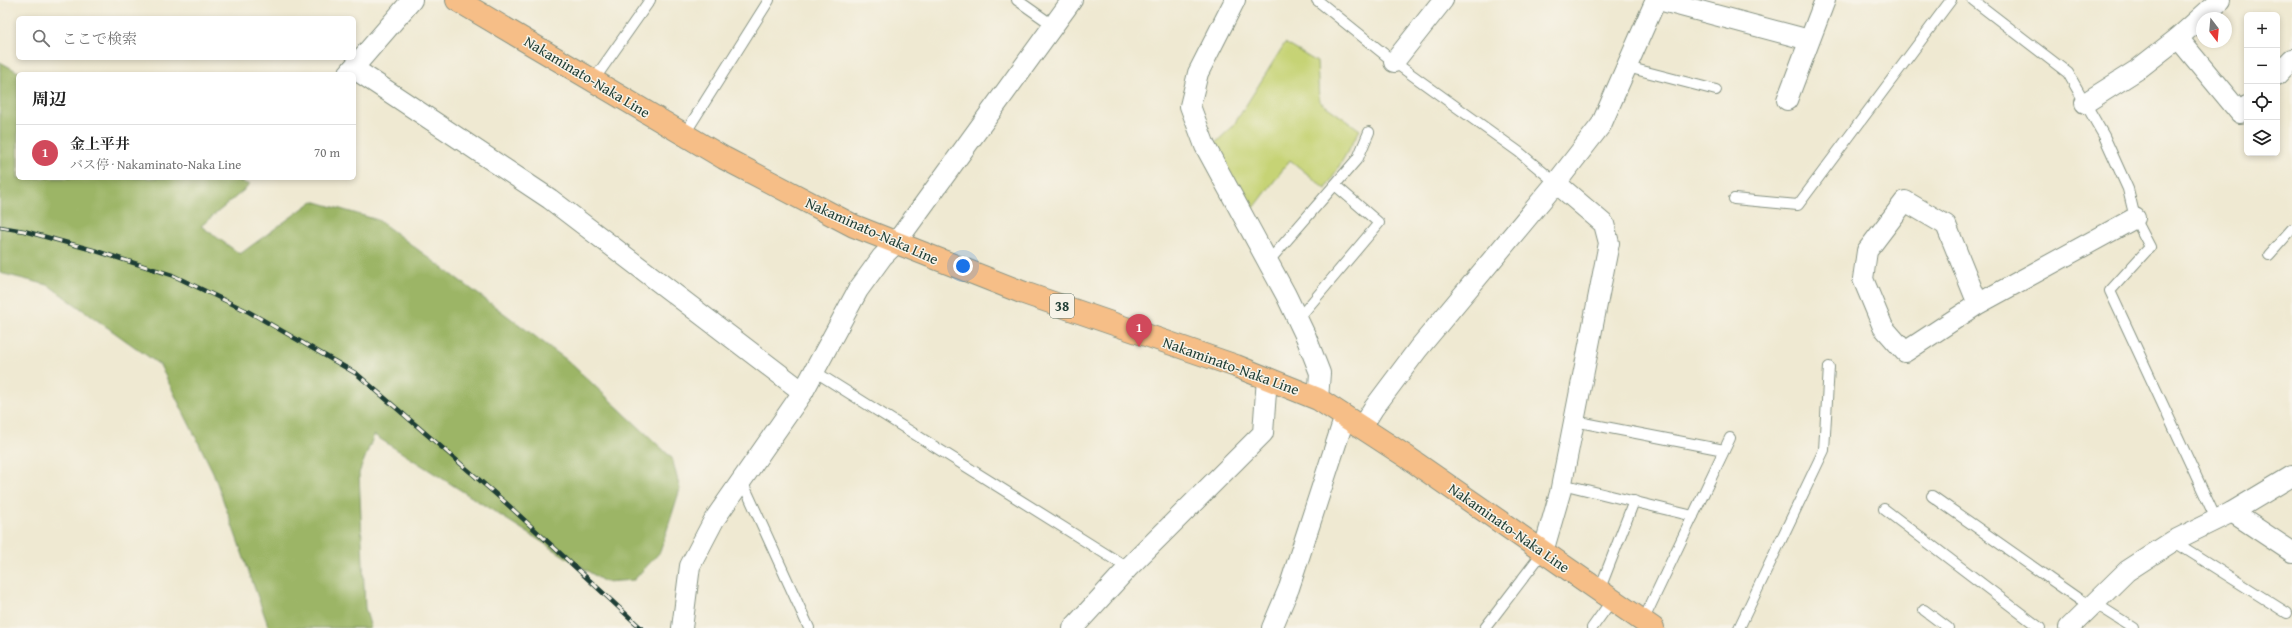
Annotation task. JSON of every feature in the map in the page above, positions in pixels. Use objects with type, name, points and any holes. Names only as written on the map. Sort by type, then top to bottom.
[{"type":"main road","name":"Nakaminato-Naka Line","points":[[458,0],[684,135],[772,184],[854,226],[895,244],[1024,293],[1267,378],[1318,399],[1354,421],[1648,624]]},
{"type":"street","points":[[351,71],[412,0]]},
{"type":"street","points":[[682,628],[690,566],[714,520],[802,392],[858,290],[882,257],[895,244],[1072,0]]},
{"type":"street","points":[[1235,0],[1198,73],[1190,106],[1205,146],[1298,319],[1315,356],[1320,373],[1318,399]]},
{"type":"street","points":[[1394,62],[1443,0]]},
{"type":"street","points":[[1272,628],[1354,421],[1373,408],[1418,349],[1556,183],[1601,125],[1658,0],[1808,40]]},
{"type":"street","points":[[1787,100],[1808,40],[1825,0]]},
{"type":"street","points":[[2085,103],[2136,70],[2178,38],[2199,7],[2220,0]]},
{"type":"street","points":[[2178,38],[2240,113],[2244,109]]},
{"type":"street","points":[[2280,72],[2292,59]]},
{"type":"street","points":[[356,74],[550,199],[802,392]]},
{"type":"street","points":[[1543,552],[1562,484],[1609,244],[1604,224],[1556,183]]},
{"type":"street","points":[[1978,304],[1946,225],[1905,201],[1867,251],[1863,279],[1883,327],[1905,352],[1978,304],[2135,218]]},
{"type":"street","points":[[1073,628],[1128,568],[1263,433],[1267,378]]},
{"type":"street","points":[[2069,628],[2127,571],[2173,541],[2224,515],[2292,476]]},
{"type":"street","points":[[2224,515],[2292,552]]},
{"type":"lane","points":[[593,81],[650,0]]},
{"type":"lane","points":[[684,135],[769,0]]},
{"type":"lane","points":[[1017,0],[1054,26]]},
{"type":"lane","points":[[1317,0],[1394,62],[1519,152],[1556,183]]},
{"type":"lane","points":[[1734,199],[1798,205],[1951,0]]},
{"type":"lane","points":[[1973,0],[2068,73],[2104,136],[2128,189],[2135,218],[2150,247],[2110,291],[2224,515]]},
{"type":"lane","points":[[1627,67],[1716,90]]},
{"type":"lane","points":[[1268,262],[1358,158],[1369,132]]},
{"type":"lane","points":[[1298,319],[1379,223],[1336,185]]},
{"type":"lane","points":[[2269,255],[2292,229]]},
{"type":"lane","points":[[1738,628],[1824,450],[1829,367]]},
{"type":"lane","points":[[814,371],[1128,568]]},
{"type":"lane","points":[[1574,421],[1724,450]]},
{"type":"lane","points":[[1648,624],[1693,516],[1730,438]]},
{"type":"lane","points":[[742,481],[809,628]]},
{"type":"lane","points":[[1562,484],[1693,516]]},
{"type":"lane","points":[[1932,496],[2080,600],[2092,606],[2104,609],[2134,628]]},
{"type":"lane","points":[[1592,628],[1605,595],[1634,501]]},
{"type":"lane","points":[[1884,509],[2040,628]]},
{"type":"lane","points":[[2173,541],[2287,613]]},
{"type":"lane","points":[[1485,628],[1543,552]]},
{"type":"lane","points":[[1924,610],[1948,628]]},
{"type":"green space","points":[[1285,43],[1317,62],[1319,101],[1360,130],[1326,189],[1290,160],[1248,216],[1210,148],[1233,126]]},
{"type":"green space","points":[[0,62],[18,72],[16,72],[16,180],[236,180],[250,185],[201,226],[240,254],[313,201],[378,220],[567,360],[672,458],[680,489],[660,552],[634,580],[605,582],[374,435],[359,473],[365,608],[371,628],[269,628],[213,472],[160,365],[48,285],[0,273]]},
{"type":"railway","points":[[0,227],[24,231],[93,250],[172,275],[249,312],[357,374],[506,503],[641,628]]},
{"type":"place","name":"金上平井","points":[[1139,347]]}]
